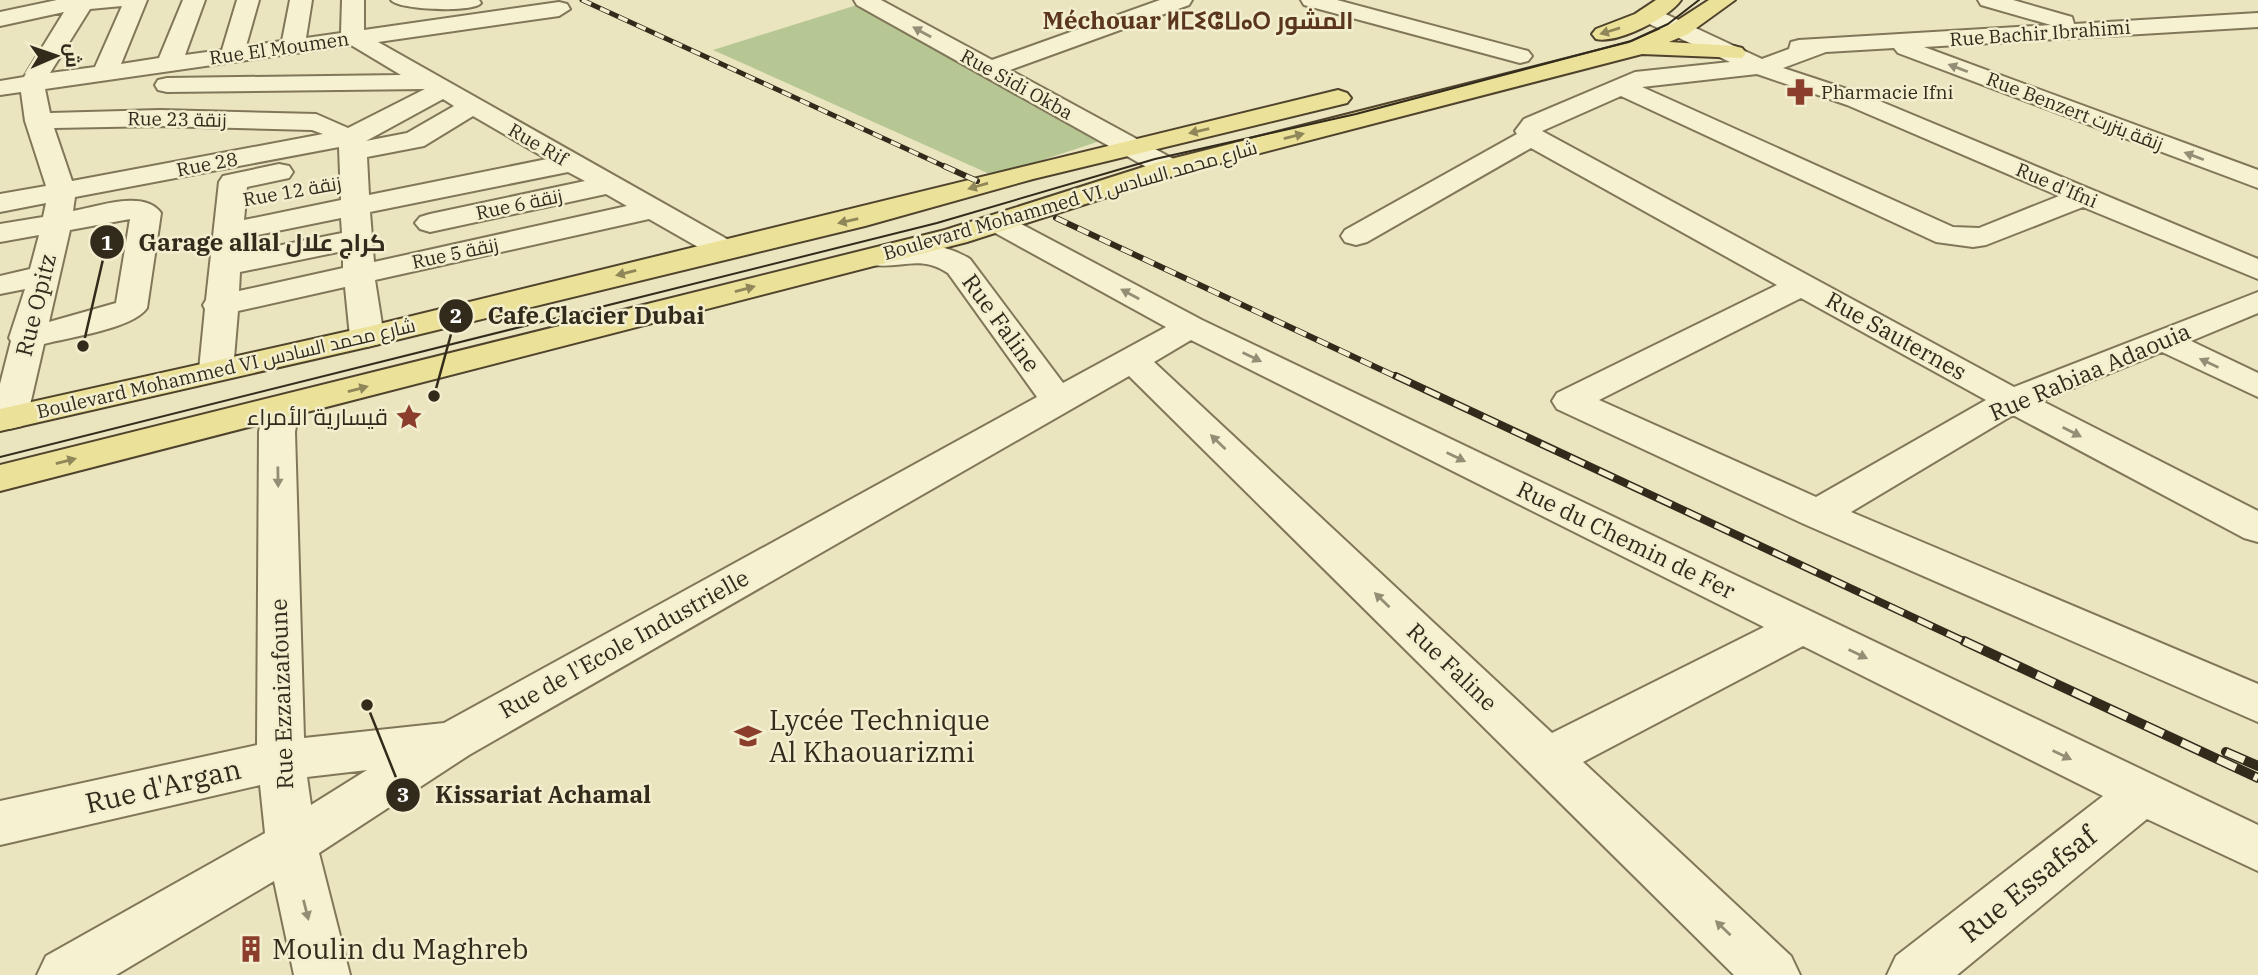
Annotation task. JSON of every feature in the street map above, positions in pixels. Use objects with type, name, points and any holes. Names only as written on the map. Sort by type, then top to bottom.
[{"type":"main road","name":"Boulevard Mohammed VI شارع محمد السادس","points":[[4,419],[367,337],[914,205],[1024,173],[1133,146],[1520,56],[1724,0]]},
{"type":"main road","name":"Boulevard Mohammed VI شارع محمد السادس","points":[[0,478],[281,409],[998,223],[1169,169],[1637,48],[1669,16]]},
{"type":"main road","points":[[1637,48],[1696,49],[1756,58]]},
{"type":"street","points":[[0,44],[9,13],[76,2],[120,0]]},
{"type":"street","points":[[105,73],[136,0]]},
{"type":"street","points":[[169,64],[194,0]]},
{"type":"street","points":[[232,55],[248,0]]},
{"type":"street","points":[[293,46],[301,0]]},
{"type":"street","points":[[353,0],[353,37]]},
{"type":"street","points":[[402,0],[475,2]]},
{"type":"street","name":"Rue Sidi Okba","points":[[865,0],[1133,146],[1169,169]]},
{"type":"street","points":[[991,69],[1181,0]]},
{"type":"street","points":[[1312,0],[1520,56]]},
{"type":"street","points":[[1989,0],[2088,29]]},
{"type":"street","points":[[410,29],[411,1]]},
{"type":"street","points":[[59,207],[38,121],[39,83],[76,2]]},
{"type":"street","name":"Rue El Moumen","points":[[0,91],[105,73],[559,9],[475,2]]},
{"type":"street","points":[[2134,3],[2258,40]]},
{"type":"street","name":"Rue d'Ifni","points":[[1669,16],[1828,92],[1856,100],[2258,270]]},
{"type":"street","name":"Rue Bachir Ibrahimi","points":[[1756,58],[1822,46],[2258,20]]},
{"type":"street","name":"Rue Rif","points":[[353,37],[650,210],[723,249]]},
{"type":"street","name":"Rue Benzert زنقة بنزرت","points":[[1892,43],[2258,180]]},
{"type":"street","points":[[1356,236],[1534,139],[1528,131],[1532,125],[1656,75],[1756,58]]},
{"type":"street","points":[[39,83],[75,87],[394,82],[435,84]]},
{"type":"street","points":[[202,84],[160,118],[164,148],[316,122],[394,82]]},
{"type":"street","points":[[231,205],[354,167],[435,84]]},
{"type":"street","points":[[1622,87],[1931,231],[1960,238],[1986,236],[2084,196]]},
{"type":"street","points":[[231,205],[354,167],[415,140],[472,106]]},
{"type":"street","name":"Rue 23 زنقة","points":[[38,121],[160,118],[316,122]]},
{"type":"street","points":[[316,122],[354,167],[427,208],[570,163]]},
{"type":"street","name":"Rue Sauternes","points":[[1534,139],[1804,284],[2012,400],[2258,528]]},
{"type":"street","points":[[415,140],[435,257]]},
{"type":"street","points":[[354,167],[359,274],[367,337]]},
{"type":"street","name":"Rue 28","points":[[59,207],[354,167]]},
{"type":"street","name":"Rue 6 زنقة","points":[[427,208],[607,185]]},
{"type":"street","points":[[0,203],[137,209],[146,213],[131,307],[104,319],[26,338]]},
{"type":"street","points":[[216,370],[219,305],[231,205]]},
{"type":"street","points":[[0,233],[59,207]]},
{"type":"street","name":"Rue Opitz","points":[[4,419],[59,207]]},
{"type":"street","name":"Rue 5 زنقة","points":[[219,305],[650,210]]},
{"type":"street","name":"Rue du Chemin de Fer","points":[[998,223],[1190,327],[2258,849]]},
{"type":"street","points":[[225,266],[357,239]]},
{"type":"street","name":"Rue Faline","points":[[852,261],[921,251],[954,262],[1058,401]]},
{"type":"street","points":[[0,285],[43,275]]},
{"type":"street","points":[[1804,284],[1570,400],[1818,514],[2258,704]]},
{"type":"street","name":"Rue Rabiaa Adaouia","points":[[1818,514],[2012,400],[2258,302]]},
{"type":"street","name":"Rue de l'Ecole Industrielle","points":[[65,975],[290,844],[452,741],[1190,327]]},
{"type":"street","points":[[2161,340],[2258,386]]},
{"type":"street","name":"Rue Faline","points":[[1132,360],[1772,975]]},
{"type":"street","name":"Rue Ezzaizafoune","points":[[281,409],[277,432],[281,760],[290,844],[322,975]]},
{"type":"street","points":[[1546,758],[1802,627]]},
{"type":"street","name":"Rue d'Argan","points":[[0,823],[281,760],[452,741]]},
{"type":"street","name":"Rue Essafsaf","points":[[1915,975],[2142,794]]},
{"type":"green space","points":[[860,4],[1106,139],[994,176],[713,50]]},
{"type":"tram line","points":[[0,457],[937,223],[1155,159],[1356,114],[1631,41],[1668,24],[1699,0]]},
{"type":"railway","points":[[582,0],[948,168]]},
{"type":"railway","points":[[944,166],[977,181]]},
{"type":"railway","points":[[1056,218],[1399,378]]},
{"type":"railway","points":[[1396,376],[1968,643]]},
{"type":"railway","points":[[1964,641],[2258,778]]},
{"type":"railway","points":[[2226,752],[2258,766]]},
{"type":"place","name":"Pharmacie Ifni","points":[[1800,92]]},
{"type":"place","name":"Garage allal كراج علال","points":[[83,346]]},
{"type":"place","name":"Cafe Clacier Dubai","points":[[434,396]]},
{"type":"place","name":"قيسارية الأمراء","points":[[409,417]]},
{"type":"place","name":"Kissariat Achamal","points":[[367,705]]},
{"type":"place","name":"Lycée Technique Al Khaouarizmi","points":[[748,736]]},
{"type":"place","name":"Moulin du Maghreb","points":[[251,949]]},
{"type":"district","name":"Méchouar ⵍⵎⵉⵛⵡⴰⵔ المشور","points":[[1198,21]]}]
